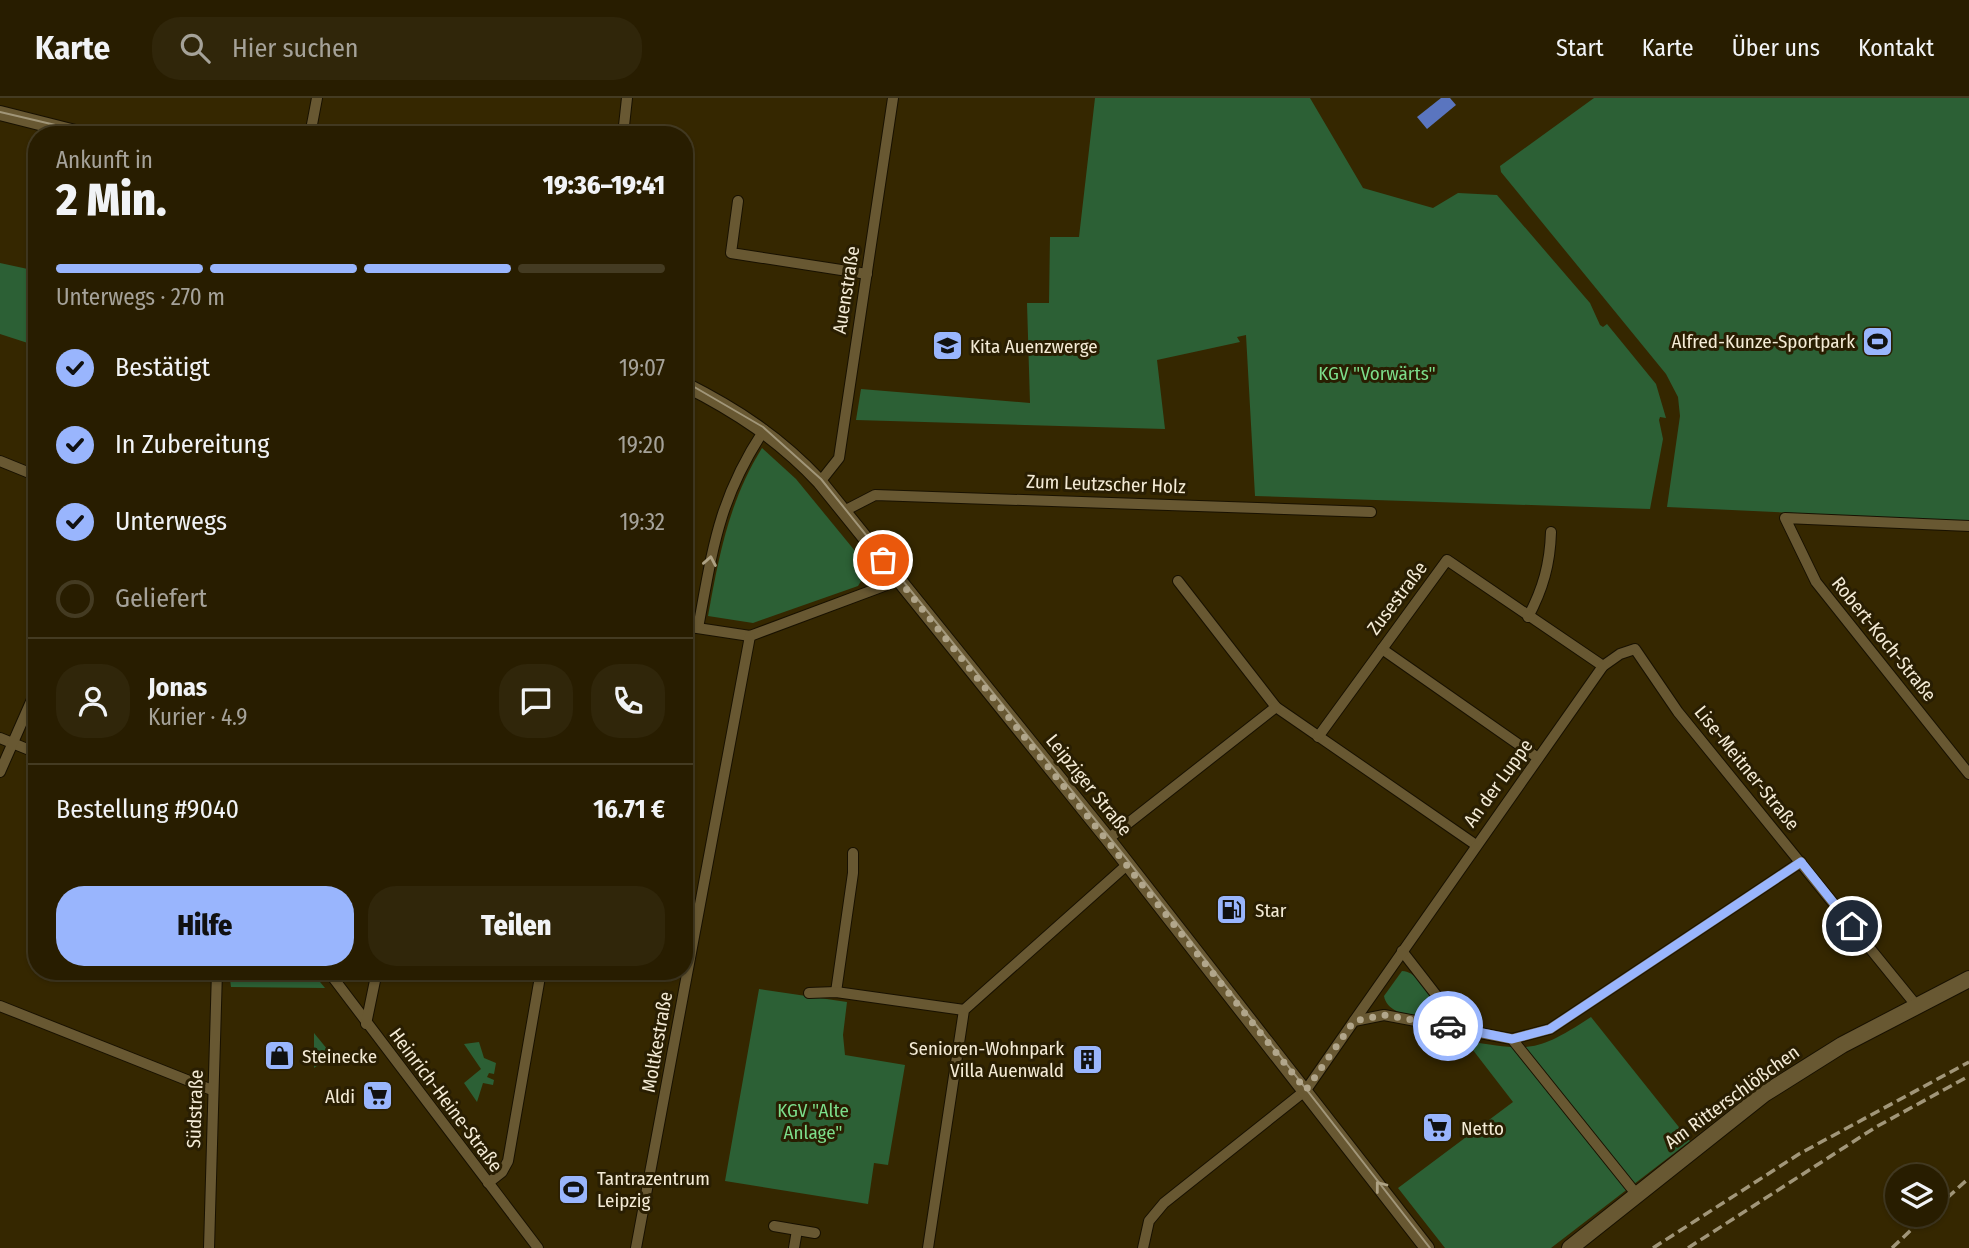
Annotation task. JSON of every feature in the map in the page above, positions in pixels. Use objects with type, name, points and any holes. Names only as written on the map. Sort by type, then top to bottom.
[{"type":"main road","name":"Am Ritterschlößchen","points":[[1570,1248],[1765,1094],[1842,1045],[1969,979]]},
{"type":"street","points":[[312,126],[317,98]]},
{"type":"street","points":[[624,126],[627,98]]},
{"type":"street","name":"Auenstraße","points":[[820,482],[839,458],[893,98]]},
{"type":"street","points":[[0,113],[51,126]]},
{"type":"street","points":[[738,201],[731,253],[867,274]]},
{"type":"street","name":"Leipziger Straße","points":[[693,388],[726,405],[764,430],[820,482],[1128,864],[1427,1248]]},
{"type":"street","points":[[698,628],[721,511],[742,465],[764,430]]},
{"type":"street","points":[[0,461],[28,472]]},
{"type":"street","name":"Zum Leutzscher Holz","points":[[844,511],[874,495],[1371,512]]},
{"type":"street","name":"Robert-Koch-Straße","points":[[1969,526],[1785,518],[1816,582],[1969,774]]},
{"type":"street","points":[[1528,617],[1548,569],[1551,532]]},
{"type":"street","name":"Zusestraße","points":[[1318,737],[1447,560],[1603,666]]},
{"type":"street","points":[[693,627],[750,636],[900,580]]},
{"type":"street","points":[[1178,581],[1276,707],[1476,845]]},
{"type":"street","name":"Moltkestraße","points":[[693,933],[750,636]]},
{"type":"street","points":[[1382,649],[1538,758]]},
{"type":"street","name":"An der Luppe","points":[[1143,1248],[1149,1221],[1164,1203],[1306,1090],[1603,666],[1620,654],[1635,649]]},
{"type":"street","name":"Lise-Meitner-Straße","points":[[1635,649],[1678,712],[1916,1005]]},
{"type":"street","points":[[1108,839],[1276,707]]},
{"type":"street","points":[[0,772],[28,709]]},
{"type":"street","points":[[0,738],[28,749]]},
{"type":"street","points":[[836,992],[853,873],[853,853]]},
{"type":"street","points":[[1354,1021],[1384,1015],[1512,1039],[1550,1029],[1801,862]]},
{"type":"street","points":[[928,1248],[964,1010],[1128,864]]},
{"type":"street","points":[[1402,951],[1440,1000],[1448,1026]]},
{"type":"street","name":"Südstraße","points":[[209,1248],[217,980]]},
{"type":"street","name":"Heinrich-Heine-Straße","points":[[334,980],[538,1248]]},
{"type":"street","points":[[366,1024],[375,980]]},
{"type":"street","points":[[488,1183],[502,1172],[508,1161],[539,980]]},
{"type":"street","name":"Moltkestraße","points":[[636,1248],[684,980]]},
{"type":"street","points":[[809,993],[836,992],[964,1010]]},
{"type":"street","points":[[0,1006],[212,1090]]},
{"type":"street","points":[[1512,1039],[1637,1195]]},
{"type":"street","points":[[774,1226],[815,1233]]},
{"type":"street","points":[[794,1248],[797,1230]]},
{"type":"green space","name":"KGV \"Vorwärts\"","points":[[1095,98],[1310,98],[1363,188],[1433,208],[1458,193],[1497,195],[1590,303],[1600,325],[1603,327],[1607,324],[1656,384],[1666,418],[1660,417],[1659,420],[1663,439],[1650,509],[1255,496],[1246,335],[1237,337],[1240,342],[1157,360],[1165,429],[856,420],[861,389],[1030,403],[1027,303],[1049,303],[1050,237],[1079,237]]},
{"type":"green space","points":[[1594,98],[1969,98],[1969,521],[1667,507],[1680,416],[1678,397],[1666,374],[1501,172],[1500,166]]},
{"type":"green space","points":[[0,263],[28,269],[28,343],[0,334]]},
{"type":"green space","points":[[762,448],[796,479],[869,568],[858,586],[753,623],[708,616],[721,550],[733,508]]},
{"type":"green space","points":[[1402,971],[1413,975],[1428,991],[1436,1009],[1430,1014],[1403,1013],[1396,1011],[1386,1002],[1384,996]]},
{"type":"green space","points":[[230,980],[318,980],[325,988],[231,987]]},
{"type":"green space","name":"KGV \"Alte Anlage\"","points":[[759,989],[847,1002],[843,1035],[845,1055],[905,1065],[888,1165],[874,1163],[868,1204],[725,1181]]},
{"type":"green space","points":[[1591,1017],[1690,1141],[1551,1248],[1445,1248],[1398,1188],[1513,1102],[1466,1041],[1505,1047],[1532,1046],[1557,1037]]},
{"type":"green space","points":[[314,1033],[332,1055],[314,1068]]},
{"type":"green space","points":[[479,1042],[484,1058],[496,1063],[494,1074],[489,1073],[487,1077],[494,1080],[493,1085],[483,1083],[477,1102],[464,1083],[481,1069],[464,1044]]},
{"type":"water","points":[[1441,98],[1450,98],[1456,105],[1427,129],[1417,117]]},
{"type":"tram line","points":[[0,112],[60,126]]},
{"type":"tram line","points":[[693,386],[763,427],[821,479],[1126,858],[1430,1248]]},
{"type":"railway","points":[[1653,1248],[1799,1154],[1969,1062]]},
{"type":"railway","points":[[1688,1248],[1876,1127],[1969,1076]]},
{"type":"railway","points":[[1948,1197],[1969,1178]]},
{"type":"railway","points":[[1892,1248],[1914,1227]]},
{"type":"way so far","points":[[883,560],[1306,1090],[1354,1021],[1384,1015],[1448,1026]]},
{"type":"place","name":"Alfred-Kunze-Sportpark","points":[[1878,341]]},
{"type":"place","name":"Kita Auenzwerge","points":[[947,346]]},
{"type":"place","name":"Star","points":[[1232,910]]},
{"type":"place","name":"Steinecke","points":[[279,1056]]},
{"type":"place","name":"Senioren-Wohnpark Villa Auenwald","points":[[1087,1059]]},
{"type":"place","name":"Aldi","points":[[378,1096]]},
{"type":"place","name":"Netto","points":[[1438,1128]]},
{"type":"place","name":"Tantrazentrum Leipzig","points":[[574,1189]]},
{"type":"route","points":[[1448,1026],[1512,1039],[1550,1029],[1672,951],[1801,862],[1852,926]]}]
